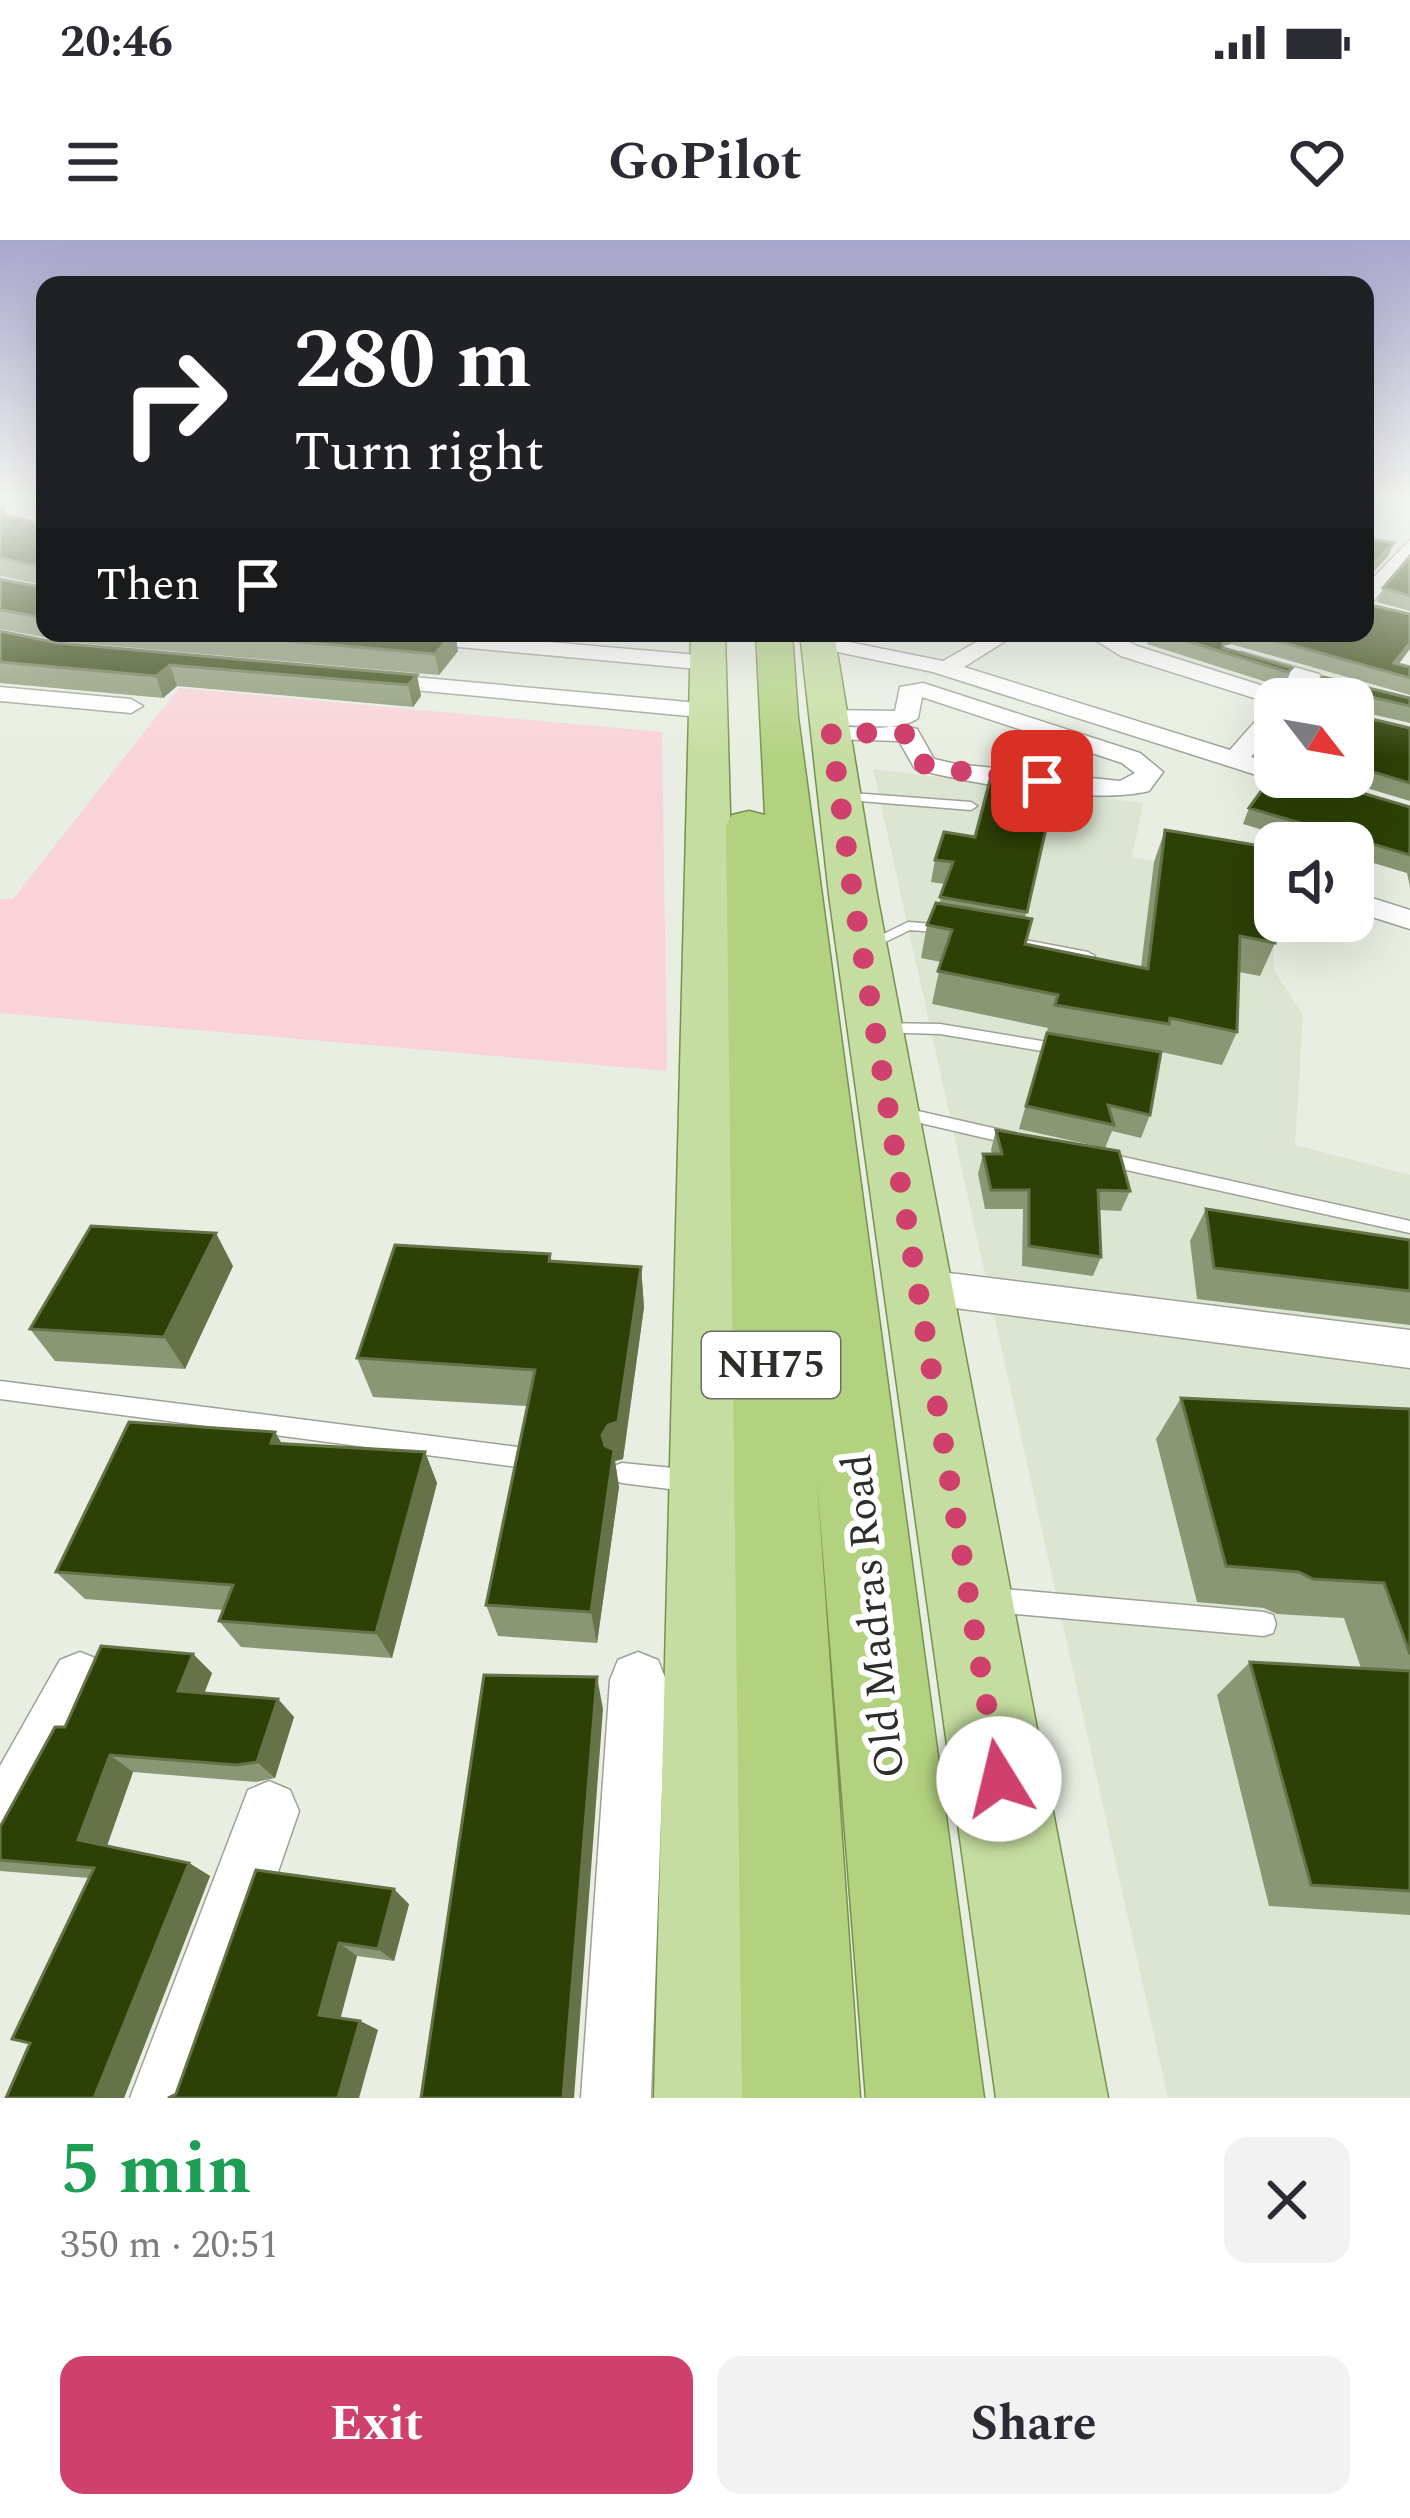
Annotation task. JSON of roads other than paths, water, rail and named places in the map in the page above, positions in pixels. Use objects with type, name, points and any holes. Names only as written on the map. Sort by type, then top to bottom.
[{"type":"highway","name":"Old Madras Road","points":[[780,648],[801,2098]]},
{"type":"highway","name":"Old Madras Road","points":[[780,648],[778,717],[925,2098]]},
{"type":"main road","points":[[780,648],[833,749],[888,1111],[1052,2098]]},
{"type":"main road","points":[[710,2098],[710,1482],[780,648]]},
{"type":"street","points":[[1374,611],[1388,615]]},
{"type":"street","points":[[443,687],[475,642]]},
{"type":"street","points":[[616,642],[780,648],[946,668],[1254,766]]},
{"type":"street","points":[[946,668],[991,642]]},
{"type":"street","points":[[1112,642],[1254,690]]},
{"type":"street","points":[[349,679],[443,687],[780,648]]},
{"type":"street","points":[[1219,652],[1307,678]]},
{"type":"street","points":[[2,697],[37,674]]},
{"type":"street","points":[[908,692],[933,692],[1131,758],[1147,768],[1149,778],[1120,789],[956,772],[924,764],[907,726],[908,692]]},
{"type":"street","points":[[2,697],[130,706]]},
{"type":"street","points":[[833,749],[907,726]]},
{"type":"street","points":[[1131,758],[1157,736]]},
{"type":"street","points":[[1235,760],[1254,738]]},
{"type":"street","points":[[1374,908],[1410,920]]},
{"type":"street","points":[[917,1286],[1410,1349]]},
{"type":"street","points":[[0,1825],[80,1680]]},
{"type":"street","points":[[616,2098],[638,1680]]},
{"type":"street","points":[[165,2098],[269,1811]]},
{"type":"lane","points":[[833,749],[971,806]]},
{"type":"lane","points":[[862,948],[908,926],[964,932]]},
{"type":"lane","points":[[985,936],[1088,956]]},
{"type":"lane","points":[[875,1028],[940,1028],[1094,1055]]},
{"type":"lane","points":[[888,1111],[1046,1146]]},
{"type":"lane","points":[[1091,1156],[1406,1227]]},
{"type":"lane","points":[[0,1390],[518,1457]]},
{"type":"lane","points":[[622,1473],[710,1482]]},
{"type":"lane","points":[[969,1597],[1264,1624]]}]
